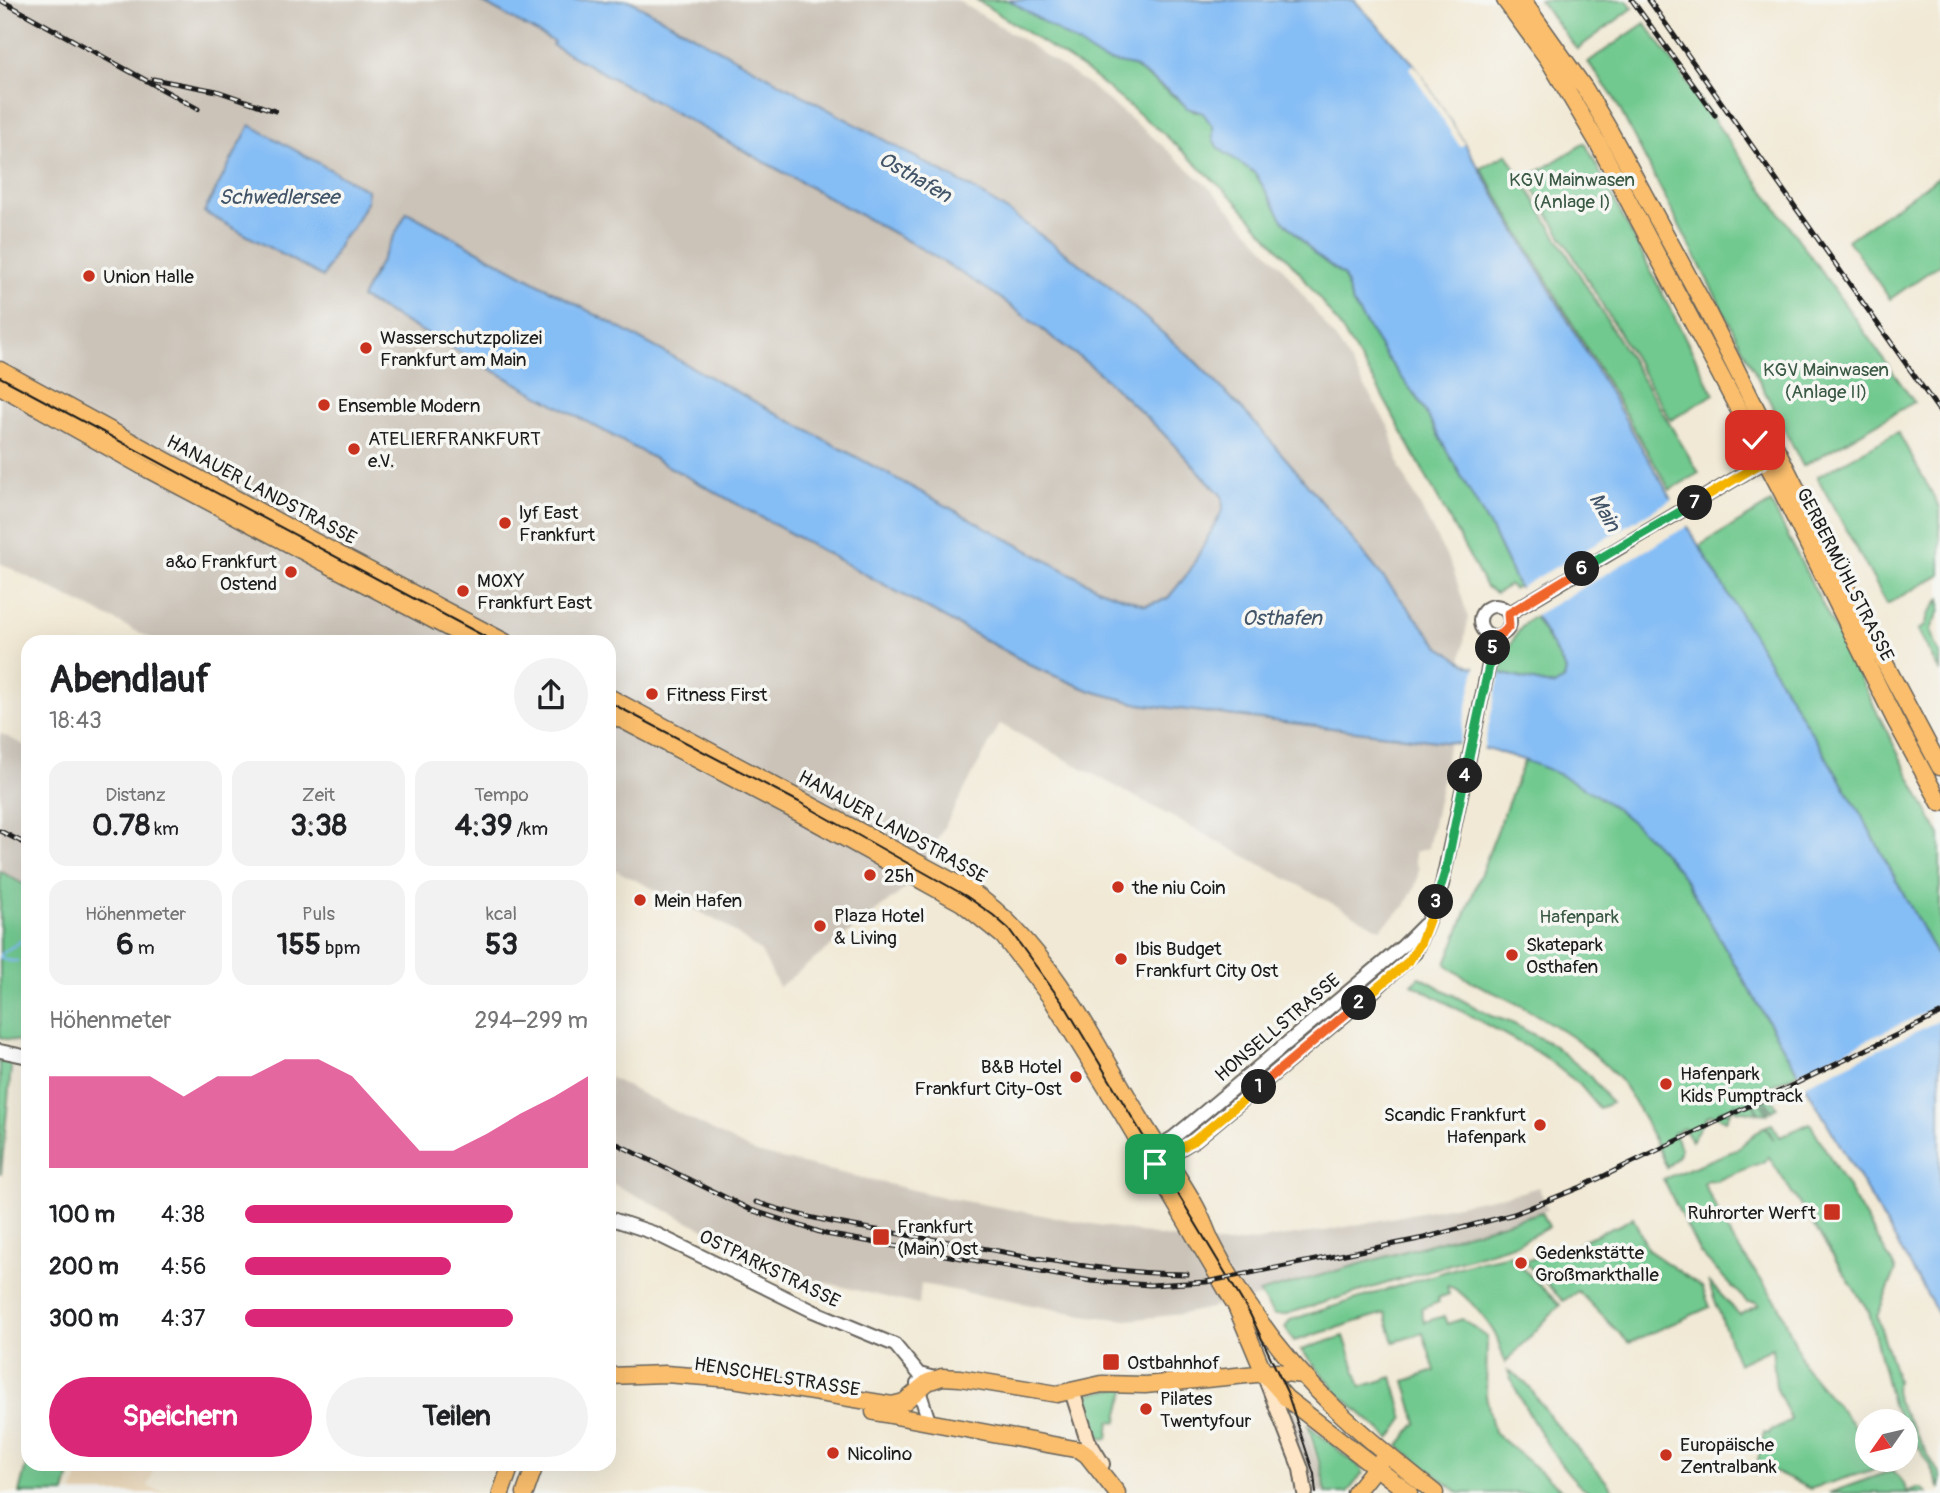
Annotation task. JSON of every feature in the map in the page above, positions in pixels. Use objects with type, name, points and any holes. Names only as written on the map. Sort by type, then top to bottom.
[{"type":"main road","name":"GERBERMÜHLSTRASSE","points":[[1505,0],[1548,59],[1598,143],[1940,766]]},
{"type":"main road","name":"GERBERMÜHLSTRASSE","points":[[1522,0],[1580,81],[1709,316],[1771,458],[1895,720],[1940,803]]},
{"type":"main road","name":"HANAUER LANDSTRASSE","points":[[0,370],[492,635]]},
{"type":"main road","name":"HANAUER LANDSTRASSE","points":[[0,386],[149,470],[462,635]]},
{"type":"main road","name":"HANAUER LANDSTRASSE","points":[[616,701],[901,853],[985,901],[993,920],[1042,985],[1156,1156],[1198,1211],[1212,1243],[1251,1309],[1302,1375],[1355,1429],[1381,1461]]},
{"type":"main road","name":"HANAUER LANDSTRASSE","points":[[616,717],[993,920]]},
{"type":"main road","points":[[901,853],[912,876],[937,873]]},
{"type":"main road","name":"HANAUER LANDSTRASSE","points":[[1156,1156],[1236,1306],[1301,1469],[1305,1493]]},
{"type":"main road","name":"HANAUER LANDSTRASSE","points":[[1264,1373],[1286,1398],[1381,1461]]},
{"type":"main road","points":[[935,1378],[960,1378],[1047,1394],[1102,1384],[1145,1385],[1264,1373],[1302,1375]]},
{"type":"main road","name":"HENSCHELSTRASSE","points":[[616,1376],[665,1374],[733,1379],[889,1405],[902,1403],[935,1378]]},
{"type":"main road","name":"HENSCHELSTRASSE","points":[[616,1386],[677,1382],[762,1390],[1080,1450],[1117,1491]]},
{"type":"main road","points":[[1072,1391],[1083,1408],[1117,1491]]},
{"type":"main road","points":[[1355,1493],[1381,1461]]},
{"type":"main road","points":[[1381,1461],[1409,1493]]},
{"type":"main road","points":[[1381,1461],[1435,1493]]},
{"type":"main road","points":[[501,1493],[509,1471]]},
{"type":"street","points":[[1508,614],[1771,458]]},
{"type":"street","points":[[1497,607],[1508,614],[1509,626],[1503,633],[1495,636],[1487,633],[1481,626],[1482,614],[1489,608],[1497,607]]},
{"type":"street","name":"HONSELLSTRASSE","points":[[1156,1156],[1195,1140],[1409,961],[1420,944],[1441,889],[1495,636]]},
{"type":"street","points":[[0,1051],[21,1056]]},
{"type":"street","name":"OSTPARKSTRASSE","points":[[616,1220],[654,1233],[813,1311],[894,1345],[921,1375],[935,1378]]},
{"type":"street","points":[[908,1361],[933,1422]]},
{"type":"shaded area","name":"Osthafen","points":[[0,0],[957,0],[1089,85],[1154,138],[1211,189],[1283,268],[1340,345],[1390,429],[1400,468],[1453,569],[1468,617],[1444,772],[1428,848],[1415,852],[1419,869],[1416,884],[1405,906],[1380,929],[1000,724],[915,881],[779,987],[761,952],[722,923],[616,870],[616,635],[144,635],[0,563]]},
{"type":"shaded area","points":[[0,733],[21,744],[21,883],[0,871]]},
{"type":"shaded area","points":[[616,1081],[756,1153],[947,1198],[1182,1240],[1229,1244],[1325,1231],[1539,1187],[1548,1210],[1343,1268],[1261,1297],[1182,1314],[1127,1320],[1090,1316],[921,1284],[919,1305],[801,1277],[616,1185]]},
{"type":"shaded area","points":[[1278,1396],[1298,1415],[1302,1429],[1305,1428],[1321,1474],[1324,1493],[1307,1493]]},
{"type":"shaded area","points":[[79,1471],[153,1471],[148,1487],[167,1493],[73,1493]]},
{"type":"green space","points":[[977,0],[1009,0],[1110,62],[1124,62],[1133,66],[1195,112],[1203,112],[1213,127],[1213,139],[1255,173],[1283,220],[1316,255],[1344,276],[1352,302],[1387,358],[1418,399],[1492,531],[1518,586],[1513,589],[1510,585],[1496,593],[1486,587],[1377,386],[1338,324],[1300,273],[1236,201],[1165,135],[1085,70]]},
{"type":"green space","points":[[1539,0],[1627,0],[1633,8],[1577,49]]},
{"type":"green space","name":"KGV Mainwasen (Anlage II)","points":[[1645,23],[1914,402],[1803,466],[1614,98],[1588,62]]},
{"type":"green space","name":"KGV Mainwasen (Anlage I)","points":[[1585,143],[1714,394],[1671,420],[1527,178]]},
{"type":"green space","points":[[1507,154],[1699,473],[1670,490],[1481,168]]},
{"type":"green space","points":[[1940,176],[1940,264],[1890,299],[1848,240]]},
{"type":"green space","points":[[1898,432],[1940,508],[1940,575],[1887,604],[1817,477]]},
{"type":"green space","points":[[1771,503],[1940,836],[1940,962],[1863,818],[1699,546]]},
{"type":"green space","points":[[1940,599],[1940,610],[1931,629],[1940,655],[1940,673],[1918,630],[1925,626],[1928,615]]},
{"type":"green space","points":[[1534,616],[1566,670],[1563,681],[1554,686],[1500,673],[1512,641]]},
{"type":"green space","name":"Hafenpark","points":[[1525,759],[1594,793],[1635,824],[1671,861],[1687,882],[1798,1073],[1766,1088],[1777,1107],[1772,1111],[1759,1091],[1770,1112],[1768,1113],[1756,1093],[1767,1114],[1759,1113],[1749,1096],[1758,1113],[1735,1110],[1736,1102],[1732,1109],[1718,1111],[1730,1112],[1726,1120],[1712,1114],[1706,1117],[1691,1141],[1684,1128],[1673,1133],[1681,1148],[1667,1168],[1632,1098],[1619,1079],[1597,1057],[1548,1021],[1472,982],[1446,964]]},
{"type":"green space","points":[[0,871],[21,883],[21,1042],[0,1038]]},
{"type":"green space","points":[[1420,977],[1491,1016],[1510,1022],[1553,1045],[1587,1073],[1612,1103],[1599,1108],[1580,1085],[1542,1055],[1412,984]]},
{"type":"green space","points":[[0,1058],[12,1058],[1,1174],[0,1174]]},
{"type":"green space","points":[[1810,1123],[1896,1270],[1877,1316],[1897,1380],[1895,1389],[1902,1409],[1895,1409],[1892,1404],[1869,1312],[1769,1157],[1763,1162],[1716,1181],[1708,1180],[1704,1184],[1731,1238],[1779,1305],[1805,1368],[1855,1427],[1855,1472],[1865,1472],[1810,1489],[1770,1470],[1755,1474],[1764,1432],[1769,1434],[1791,1420],[1776,1387],[1772,1348],[1738,1364],[1708,1281],[1740,1315],[1759,1305],[1756,1302],[1747,1302],[1700,1253],[1663,1179],[1736,1150],[1763,1127],[1774,1140],[1766,1126],[1772,1124],[1780,1137]]},
{"type":"green space","points":[[1542,1212],[1549,1227],[1516,1244],[1283,1315],[1274,1315],[1259,1293]]},
{"type":"green space","points":[[1633,1217],[1648,1250],[1702,1287],[1710,1307],[1629,1343],[1578,1291],[1563,1301],[1524,1261],[1572,1248]]},
{"type":"green space","points":[[1509,1255],[1560,1305],[1505,1363],[1496,1336],[1488,1323],[1467,1299],[1453,1288],[1447,1286],[1449,1294],[1438,1298],[1439,1302],[1421,1309],[1424,1322],[1444,1316],[1447,1324],[1462,1319],[1487,1337],[1486,1395],[1494,1433],[1566,1493],[1459,1493],[1398,1446],[1417,1423],[1405,1381],[1435,1371],[1423,1333],[1394,1342],[1385,1313],[1294,1341],[1285,1328],[1290,1320],[1472,1263]]},
{"type":"green space","points":[[1344,1336],[1361,1387],[1392,1377],[1404,1419],[1390,1439],[1340,1395],[1301,1350]]},
{"type":"green space","points":[[1508,1371],[1529,1387],[1555,1423],[1615,1493],[1593,1493],[1569,1474],[1532,1419]]},
{"type":"green space","points":[[1127,1387],[1118,1422],[1110,1421],[1108,1439],[1100,1438],[1085,1394]]},
{"type":"green space","points":[[1308,1425],[1362,1469],[1363,1473],[1347,1493],[1325,1493],[1324,1479]]},
{"type":"green space","points":[[1918,1437],[1940,1475],[1940,1489],[1918,1446]]},
{"type":"green space","points":[[24,1471],[70,1471],[65,1493],[19,1493]]},
{"type":"green space","points":[[1887,1472],[1895,1472],[1907,1492],[1922,1488],[1927,1493],[1829,1493]]},
{"type":"water","name":"Main","points":[[478,0],[629,0],[970,187],[1012,214],[1102,280],[1197,363],[1248,415],[1295,469],[1440,647],[1470,666],[1554,686],[1564,680],[1566,670],[1418,399],[1387,358],[1352,302],[1344,276],[1316,255],[1283,220],[1255,173],[1218,148],[1213,139],[1213,127],[1203,113],[1187,108],[1177,97],[1133,66],[1103,60],[1009,0],[1354,0],[1414,64],[1465,144],[1699,546],[1863,818],[1940,962],[1940,1317],[1687,882],[1666,855],[1642,831],[1618,810],[1591,792],[1533,763],[1468,745],[1139,704],[1091,691],[1036,668],[361,298],[407,212],[1099,589],[1145,605],[1167,599],[1189,572],[1223,509],[1222,496],[1161,431],[1095,369],[996,295],[924,250],[552,45],[554,42]]},
{"type":"water","name":"Schwedlersee","points":[[250,125],[367,190],[367,201],[352,229],[342,239],[323,277],[204,212]]},
{"type":"pier","points":[[1414,64],[1465,144],[1460,147],[1409,68]]},
{"type":"pier","points":[[1676,497],[1691,524],[1531,618],[1516,590]]},
{"type":"pier","points":[[1476,664],[1501,669],[1483,751],[1458,748]]},
{"type":"pier","points":[[1940,1005],[1940,1020],[1803,1086],[1796,1074]]},
{"type":"waterway","points":[[0,955],[21,941]]},
{"type":"waterway","points":[[0,957],[17,961]]},
{"type":"tram line","points":[[0,377],[482,635]]},
{"type":"tram line","points":[[616,706],[799,802],[966,896],[1009,929],[1067,1009],[1250,1314],[1287,1392],[1314,1474],[1316,1493]]},
{"type":"railway","points":[[0,0],[198,109]]},
{"type":"railway","points":[[1632,0],[1715,115]]},
{"type":"railway","points":[[1649,0],[1940,412]]},
{"type":"railway","points":[[153,79],[217,91],[275,111]]},
{"type":"railway","points":[[0,831],[21,842]]},
{"type":"railway","points":[[616,1143],[751,1210],[826,1234],[1091,1281],[1150,1285],[1206,1282],[1424,1238],[1514,1214],[1581,1187],[1940,1014]]},
{"type":"railway","points":[[756,1202],[827,1221],[1067,1263],[1127,1271],[1187,1274]]},
{"type":"place","name":"Union Halle","points":[[89,276]]},
{"type":"place","name":"Wasserschutzpolizei Frankfurt am Main","points":[[366,348]]},
{"type":"place","name":"Ensemble Modern","points":[[324,405]]},
{"type":"place","name":"ATELIERFRANKFURT e.V.","points":[[354,449]]},
{"type":"place","name":"lyf East Frankfurt","points":[[505,523]]},
{"type":"place","name":"a&o Frankfurt Ostend","points":[[291,572]]},
{"type":"place","name":"MOXY Frankfurt East","points":[[463,591]]},
{"type":"place","name":"Fitness First","points":[[652,694]]},
{"type":"place","name":"25h","points":[[870,875]]},
{"type":"place","name":"the niu Coin","points":[[1118,887]]},
{"type":"place","name":"Mein Hafen","points":[[640,900]]},
{"type":"place","name":"Plaza Hotel & Living","points":[[820,926]]},
{"type":"place","name":"Skatepark Osthafen","points":[[1512,955]]},
{"type":"place","name":"Ibis Budget Frankfurt City Ost","points":[[1121,959]]},
{"type":"place","name":"B&B Hotel Frankfurt City-Ost","points":[[1076,1077]]},
{"type":"place","name":"Hafenpark Kids Pumptrack","points":[[1666,1084]]},
{"type":"place","name":"Scandic Frankfurt Hafenpark","points":[[1540,1125]]},
{"type":"place","name":"Ruhrorter Werft","points":[[1832,1212]]},
{"type":"place","name":"Frankfurt (Main) Ost","points":[[881,1237]]},
{"type":"place","name":"Gedenkstätte Großmarkthalle","points":[[1521,1263]]},
{"type":"place","name":"Ostbahnhof","points":[[1111,1362]]},
{"type":"place","name":"Pilates Twentyfour","points":[[1146,1409]]},
{"type":"place","name":"Nicolino","points":[[833,1453]]},
{"type":"place","name":"Europäische Zentralbank","points":[[1666,1455]]},
{"type":"route","points":[[1155,1164],[1195,1140],[1409,961],[1415,953],[1441,889],[1495,636],[1503,633],[1509,626],[1508,614],[1765,461],[1755,440]]}]
